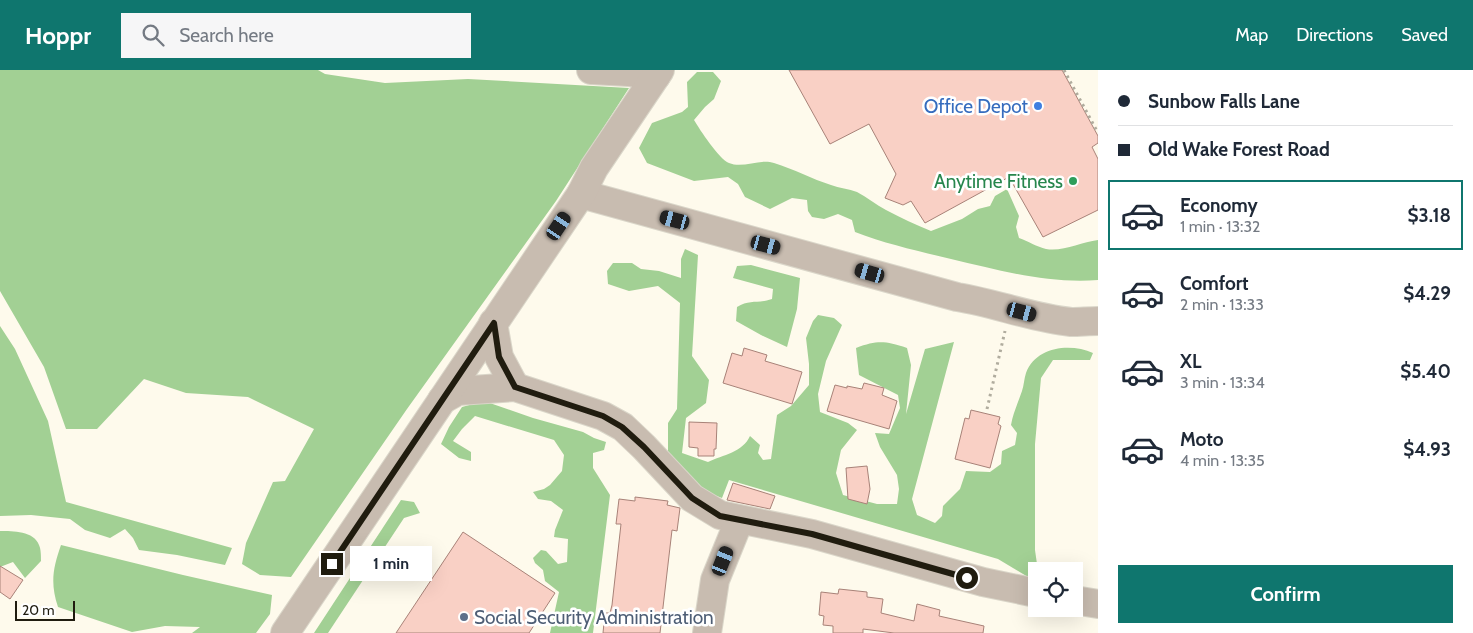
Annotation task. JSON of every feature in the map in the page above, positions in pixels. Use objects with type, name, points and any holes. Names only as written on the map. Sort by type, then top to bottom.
[{"type":"street","points":[[592,70],[658,73]]},
{"type":"street","points":[[285,633],[580,194],[594,168],[658,73]]},
{"type":"street","points":[[580,194],[957,297],[978,300],[1036,316],[1071,322],[1098,321]]},
{"type":"street","points":[[494,323],[499,357],[515,387]]},
{"type":"street","points":[[442,400],[458,390],[515,387],[603,416],[616,423],[644,447],[692,498],[720,516],[812,534],[983,582],[1028,591]]},
{"type":"street","points":[[707,633],[715,580],[739,520]]},
{"type":"street","points":[[1083,602],[1098,604]]},
{"type":"path","points":[[1064,70],[1098,133]]},
{"type":"path","points":[[987,409],[1005,330]]},
{"type":"green space","points":[[0,70],[318,70],[325,74],[385,83],[468,79],[629,88],[556,201],[407,409],[291,577],[260,575],[242,564],[246,543],[273,482],[285,481],[314,429],[248,397],[186,393],[144,379],[97,429],[66,429],[44,367],[0,291]]},
{"type":"green space","points":[[697,72],[713,72],[721,81],[714,99],[694,120],[715,150],[729,163],[740,165],[769,162],[781,165],[824,183],[857,192],[886,210],[931,231],[962,219],[978,209],[990,206],[995,196],[1007,189],[1019,216],[1016,227],[1019,238],[1052,250],[1098,240],[1098,280],[1061,280],[1023,275],[902,247],[855,232],[852,220],[838,214],[824,219],[812,217],[808,211],[807,200],[792,198],[770,209],[745,197],[738,184],[728,177],[694,181],[647,163],[639,148],[652,123],[682,112],[688,107],[687,82]]},
{"type":"green space","points":[[685,249],[698,255],[692,356],[709,380],[706,403],[686,418],[682,453],[708,462],[743,446],[750,436],[760,445],[758,453],[763,460],[771,459],[777,415],[791,406],[809,385],[806,338],[813,321],[818,315],[834,318],[842,325],[826,361],[818,394],[820,412],[848,423],[857,430],[841,450],[836,473],[843,495],[877,504],[897,504],[899,489],[897,475],[880,447],[875,433],[889,434],[900,408],[898,395],[859,375],[856,348],[882,342],[907,348],[911,365],[906,414],[925,349],[954,342],[912,499],[917,515],[935,523],[942,516],[943,506],[960,489],[966,471],[990,472],[1001,464],[1002,451],[1015,445],[1017,433],[1011,425],[1023,389],[1026,373],[1031,364],[1046,352],[1055,349],[1075,348],[1093,353],[1090,360],[1053,360],[1041,378],[1035,444],[1035,550],[1037,562],[1028,562],[1028,577],[998,559],[729,480],[722,498],[700,490],[668,456],[668,423],[677,409],[680,303],[658,286],[629,291],[608,284],[607,271],[613,263],[632,263],[641,269],[659,271],[681,278],[681,259]]},
{"type":"green space","points":[[751,265],[800,278],[797,309],[787,347],[736,321],[737,307],[746,303],[772,299],[773,289],[733,278],[737,266]]},
{"type":"green space","points":[[0,326],[15,349],[48,421],[66,502],[232,548],[225,565],[177,555],[139,550],[133,538],[125,529],[110,538],[85,530],[70,519],[31,515],[0,516]]},
{"type":"green space","points":[[484,401],[533,418],[583,432],[606,442],[604,450],[593,453],[593,468],[610,495],[593,633],[550,633],[559,592],[545,581],[543,570],[535,563],[533,558],[541,550],[546,551],[558,564],[567,562],[568,539],[554,537],[563,510],[551,501],[538,499],[533,492],[550,485],[562,471],[564,455],[554,440],[475,416],[453,441],[471,452],[471,461],[459,458],[441,444],[462,407]]},
{"type":"green space","points":[[401,500],[414,502],[420,513],[404,518],[328,633],[314,633]]},
{"type":"green space","points":[[0,531],[28,534],[39,545],[41,561],[25,578],[13,562],[0,567]]},
{"type":"green space","points":[[61,545],[272,595],[270,614],[256,633],[192,633],[200,627],[165,626],[132,632],[58,607],[53,583],[56,561]]},
{"type":"building","points":[[789,70],[1062,70],[1098,136],[1098,143],[1092,147],[1098,159],[1098,210],[1043,237],[1009,177],[925,223],[911,201],[903,205],[885,198],[896,174],[869,124],[830,144]]},
{"type":"building","points":[[744,348],[767,355],[765,361],[802,372],[792,404],[723,383],[732,353],[742,356]]},
{"type":"building","points":[[864,383],[884,388],[882,395],[897,401],[889,429],[827,411],[835,385],[862,389]]},
{"type":"building","points":[[971,410],[1000,417],[998,424],[1001,426],[990,468],[955,459],[965,418],[969,419]]},
{"type":"building","points":[[689,422],[717,423],[714,456],[698,456],[698,448],[689,447]]},
{"type":"building","points":[[867,466],[870,489],[867,504],[848,499],[846,468]]},
{"type":"building","points":[[733,483],[775,496],[770,509],[727,500]]},
{"type":"building","points":[[635,497],[668,501],[667,505],[680,508],[677,531],[672,530],[660,633],[603,633],[605,613],[610,613],[612,605],[621,524],[616,524],[619,499],[635,501]]},
{"type":"building","points":[[463,532],[555,593],[529,633],[396,633]]},
{"type":"building","points":[[0,566],[23,580],[10,599],[0,592]]},
{"type":"building","points":[[839,589],[867,592],[867,597],[883,599],[881,613],[914,621],[917,604],[940,610],[939,616],[984,626],[983,633],[894,633],[863,629],[863,633],[833,633],[833,626],[823,625],[824,616],[819,615],[821,592],[838,594]]},
{"type":"place","name":"Office Depot","points":[[1038,106]]},
{"type":"place","name":"Anytime Fitness","points":[[1073,181]]},
{"type":"place","name":"Social Security Administration","points":[[464,617]]},
{"type":"route","points":[[332,564],[494,323],[499,357],[515,387],[603,416],[622,427],[644,447],[692,498],[720,516],[812,534],[967,578]]}]
